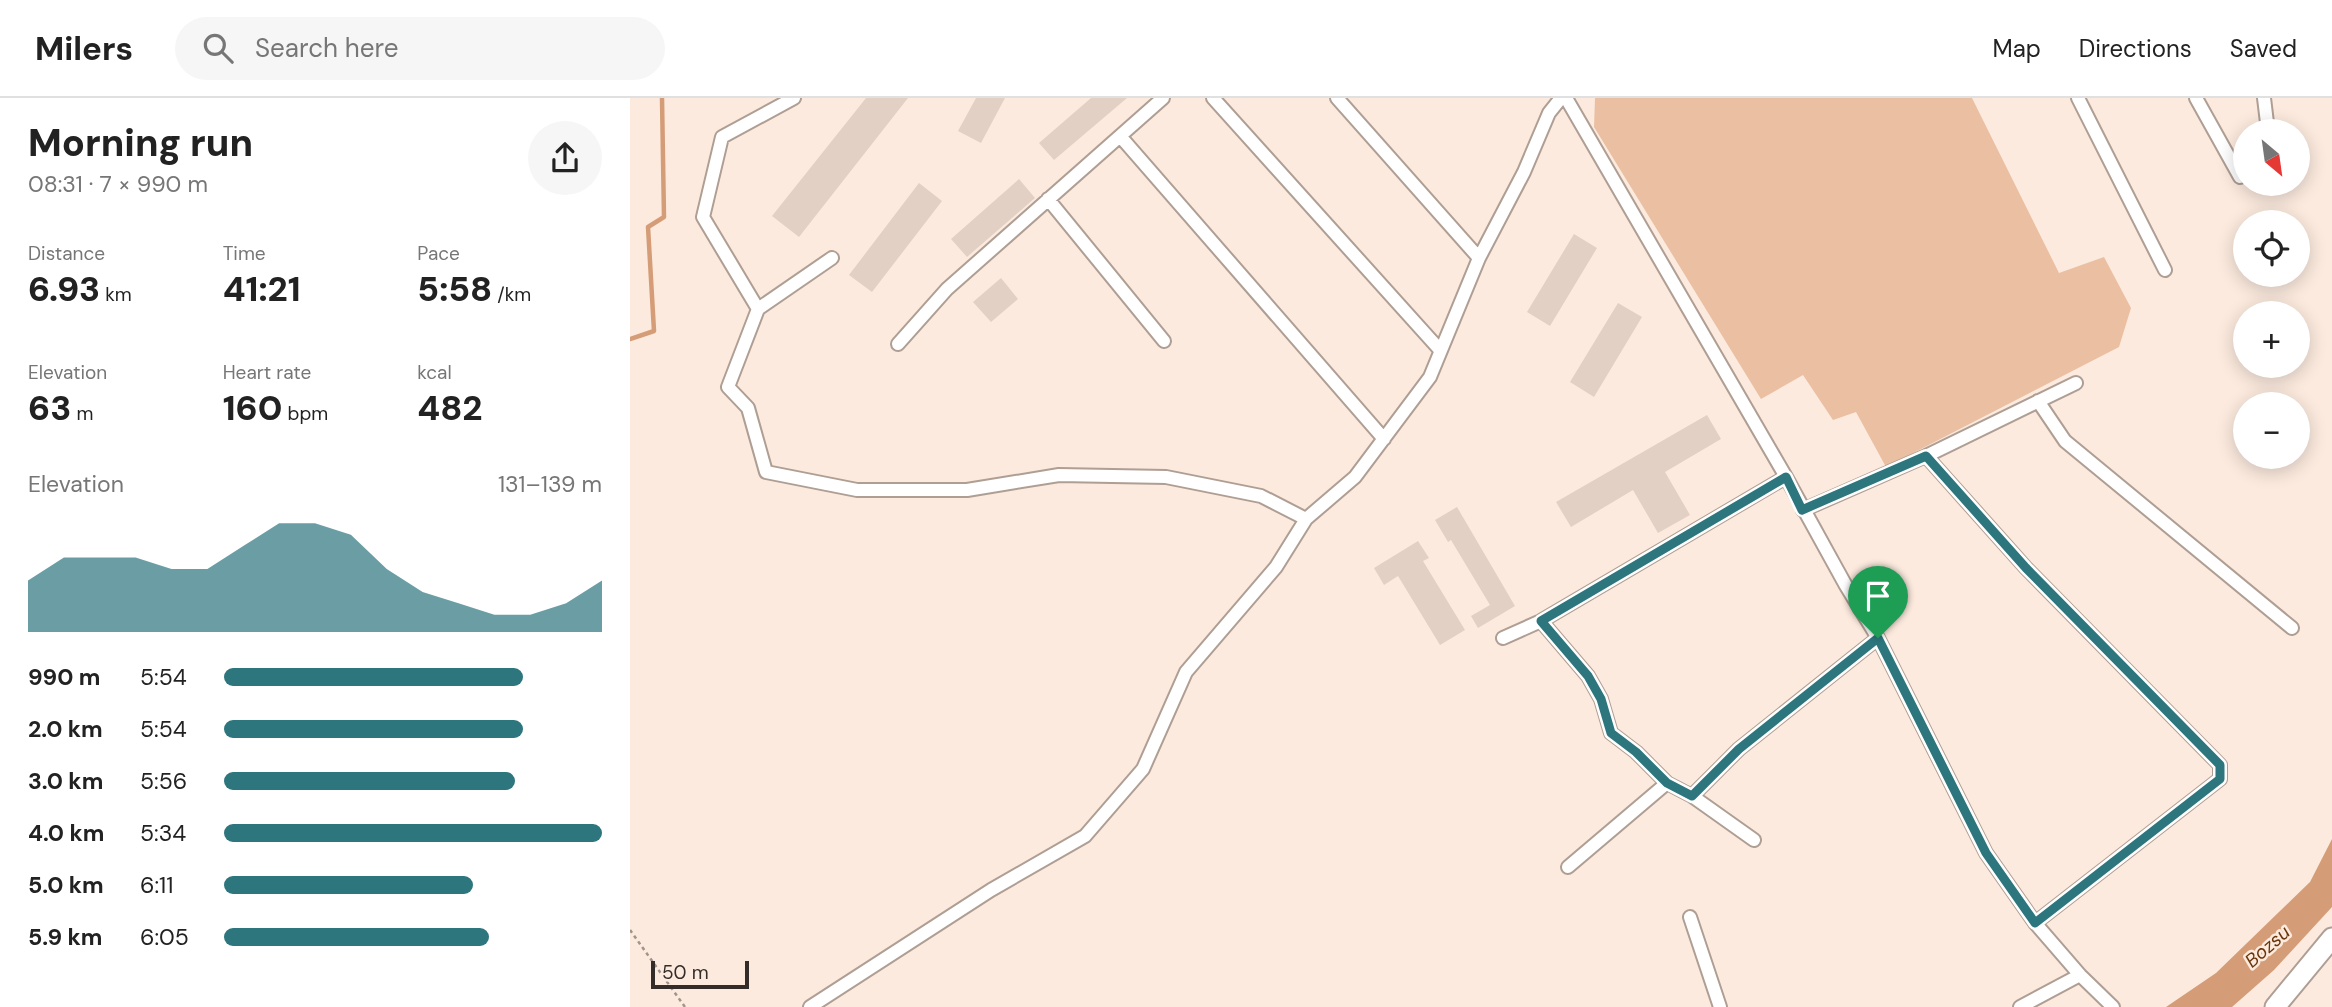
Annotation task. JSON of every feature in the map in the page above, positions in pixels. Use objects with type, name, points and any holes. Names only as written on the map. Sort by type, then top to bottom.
[{"type":"street","points":[[758,309],[703,217],[722,137],[794,98]]},
{"type":"street","points":[[898,344],[947,289],[1163,98]]},
{"type":"street","points":[[1213,98],[1440,350]]},
{"type":"street","points":[[1337,98],[1479,258]]},
{"type":"street","points":[[810,1007],[991,890],[1085,836],[1143,769],[1186,672],[1276,567],[1306,519],[1355,477],[1430,377],[1479,258],[1524,172],[1549,113],[1563,98],[1878,638],[1986,853],[2035,923],[2080,975],[2113,1007]]},
{"type":"street","points":[[2078,98],[2165,270]]},
{"type":"street","points":[[2196,98],[2233,164]]},
{"type":"street","points":[[2264,98],[2267,119]]},
{"type":"street","points":[[1120,136],[1384,439]]},
{"type":"street","points":[[1048,199],[1164,341]]},
{"type":"street","points":[[832,258],[758,309],[728,387],[748,408],[766,472],[857,490],[967,490],[1059,475],[1166,477],[1261,496],[1306,519]]},
{"type":"street","points":[[1802,510],[1926,456],[2076,383]]},
{"type":"street","points":[[2038,401],[2065,440],[2292,628]]},
{"type":"street","points":[[1926,456],[2026,568],[2220,765],[2220,779],[2035,923]]},
{"type":"street","points":[[1503,638],[1541,621],[1786,477]]},
{"type":"street","points":[[1541,621],[1588,676],[1601,699],[1611,733],[1636,752],[1667,783],[1692,796],[1754,840]]},
{"type":"street","points":[[1692,796],[1739,749],[1878,638]]},
{"type":"street","points":[[1567,867],[1667,783]]},
{"type":"street","points":[[1690,917],[1720,1007]]},
{"type":"street","points":[[2275,1007],[2332,939]]},
{"type":"street","points":[[2020,1007],[2080,975]]},
{"type":"path","points":[[630,930],[685,1007]]},
{"type":"shaded area","points":[[1595,98],[1972,98],[2059,273],[2104,257],[2131,308],[2119,347],[1886,467],[1856,412],[1833,420],[1803,375],[1761,399],[1594,127]]},
{"type":"water","name":"Bozsu","points":[[2332,839],[2332,907],[2274,970],[2232,1007],[2166,1007],[2216,973],[2310,882]]},
{"type":"building","points":[[866,98],[908,98],[799,237],[772,216]]},
{"type":"building","points":[[976,98],[1005,98],[981,143],[958,131]]},
{"type":"building","points":[[1091,98],[1127,98],[1054,160],[1039,143]]},
{"type":"building","points":[[1019,179],[1035,198],[967,257],[951,239]]},
{"type":"building","points":[[919,183],[942,201],[872,292],[849,275]]},
{"type":"building","points":[[1574,234],[1597,248],[1550,326],[1527,312]]},
{"type":"building","points":[[1001,278],[1018,299],[991,322],[973,302]]},
{"type":"building","points":[[1618,303],[1642,317],[1594,397],[1570,382]]},
{"type":"building","points":[[1707,415],[1721,439],[1665,472],[1690,515],[1658,533],[1633,490],[1571,527],[1556,502]]},
{"type":"building","points":[[1457,507],[1515,606],[1478,628],[1471,616],[1490,605],[1451,540],[1448,542],[1435,520]]},
{"type":"building","points":[[1418,541],[1429,558],[1423,561],[1465,630],[1440,645],[1398,576],[1384,585],[1374,568]]},
{"type":"waterway","points":[[630,339],[654,331],[648,227],[664,217],[662,98]]},
{"type":"route","points":[[1926,456],[2026,568],[2220,765],[2220,779],[2035,923],[1986,853],[1878,638],[1739,749],[1692,796],[1667,783],[1636,752],[1611,733],[1601,699],[1588,676],[1541,621],[1786,477],[1802,510],[1926,456]]}]
